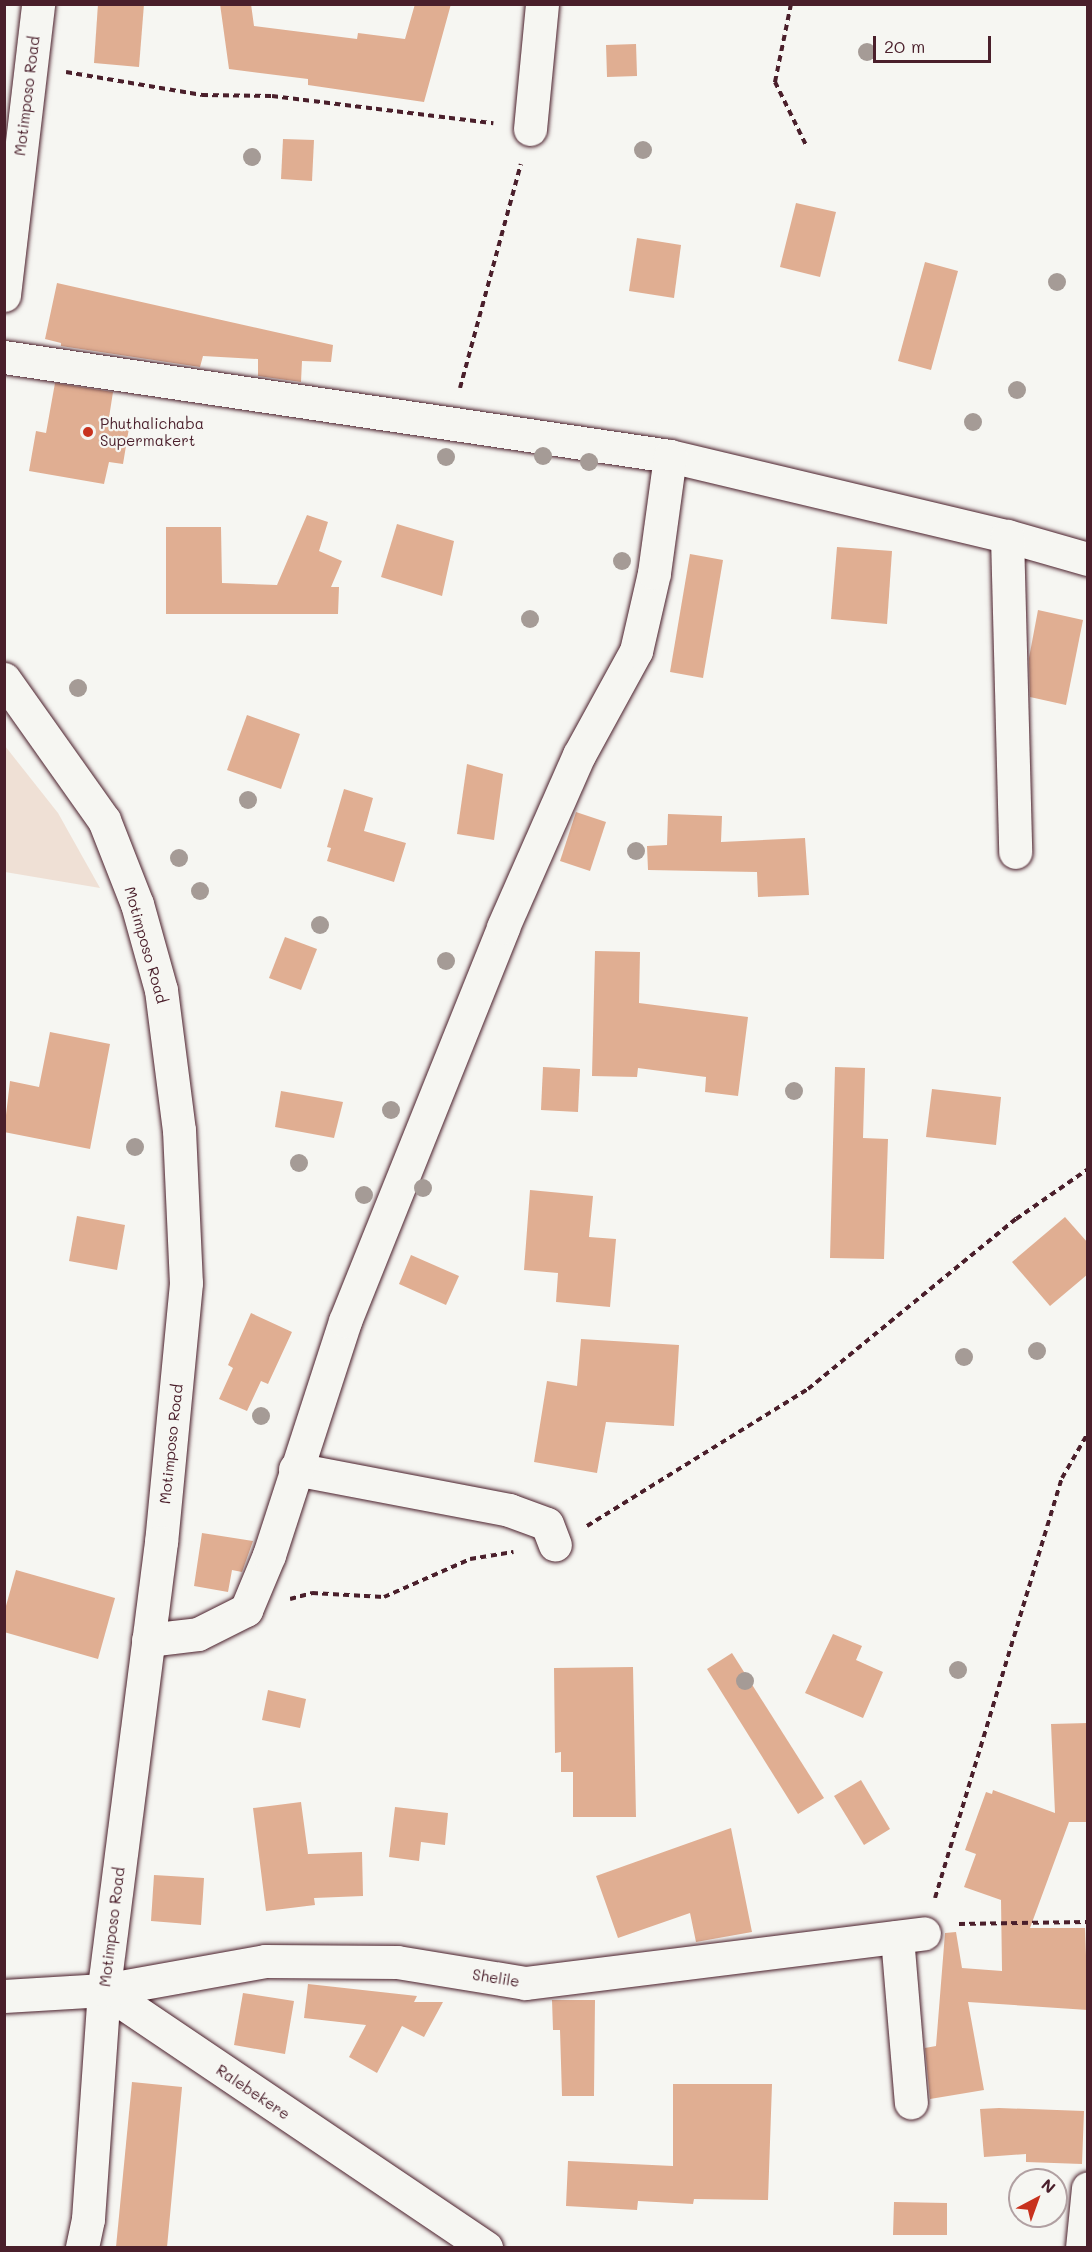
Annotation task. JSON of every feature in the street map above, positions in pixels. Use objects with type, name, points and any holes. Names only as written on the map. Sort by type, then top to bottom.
[{"type":"street","name":"Motimposo Road","points":[[4,295],[38,4]]},
{"type":"street","points":[[530,129],[542,4]]},
{"type":"street","points":[[4,357],[670,456],[1007,536],[1088,559]]},
{"type":"street","points":[[148,1640],[198,1634],[246,1610],[269,1555],[295,1469],[345,1321],[503,927],[579,755],[636,651],[654,573],[670,456]]},
{"type":"street","points":[[1007,536],[1016,852]]},
{"type":"street","name":"Motimposo Road","points":[[4,679],[104,820],[137,904],[161,990],[179,1130],[186,1283],[148,1640],[104,1990],[88,2219],[82,2247]]},
{"type":"street","points":[[295,1469],[509,1510],[547,1524],[555,1545]]},
{"type":"street","points":[[910,1935],[911,2102]]},
{"type":"street","name":"Shelile","points":[[104,1990],[265,1961],[397,1962],[525,1983],[910,1935]]},
{"type":"street","points":[[4,1996],[104,1990]]},
{"type":"street","name":"Ralebekere","points":[[104,1990],[486,2247]]},
{"type":"street","points":[[1082,2247],[1088,2188]]},
{"type":"path","points":[[791,4],[775,82],[807,147]]},
{"type":"path","points":[[30,66],[202,95],[272,96],[381,107],[530,129],[450,422]]},
{"type":"path","points":[[246,1610],[312,1593],[384,1597],[470,1559],[555,1545],[808,1389],[1016,1220],[1088,1169]]},
{"type":"path","points":[[910,1935],[1062,1478],[1088,1433]]},
{"type":"path","points":[[910,1935],[960,1924],[999,1921],[1088,1922]]},
{"type":"shaded area","points":[[5,746],[58,813],[100,888],[5,872]]},
{"type":"building","points":[[98,4],[144,4],[139,67],[94,63]]},
{"type":"building","points":[[220,4],[251,4],[254,26],[357,39],[358,33],[405,39],[415,4],[451,4],[424,102],[308,85],[308,79],[229,69]]},
{"type":"building","points":[[636,44],[637,76],[607,77],[606,45]]},
{"type":"building","points":[[283,139],[314,140],[312,181],[281,179]]},
{"type":"building","points":[[796,203],[836,212],[820,277],[780,267]]},
{"type":"building","points":[[637,238],[681,245],[674,298],[629,291]]},
{"type":"building","points":[[925,262],[958,271],[931,370],[898,361]]},
{"type":"building","points":[[57,283],[333,345],[331,362],[302,361],[301,382],[258,376],[258,359],[203,356],[200,367],[61,346],[61,343],[45,339]]},
{"type":"building","name":"Phuthalichaba Supermakert","points":[[55,383],[113,392],[108,424],[129,428],[123,464],[109,462],[104,484],[29,471],[36,431],[46,433]]},
{"type":"building","points":[[307,515],[328,522],[319,551],[342,561],[331,587],[339,587],[338,614],[166,614],[166,527],[221,527],[222,583],[277,585]]},
{"type":"building","points":[[397,524],[454,541],[442,596],[381,577]]},
{"type":"building","points":[[837,547],[892,551],[887,624],[831,619]]},
{"type":"building","points":[[690,554],[723,560],[703,678],[670,672]]},
{"type":"building","points":[[1038,610],[1083,620],[1066,705],[1030,697],[1029,658]]},
{"type":"building","points":[[247,715],[300,734],[281,789],[227,770]]},
{"type":"building","points":[[467,764],[503,774],[494,840],[457,834]]},
{"type":"building","points":[[344,789],[373,798],[364,831],[406,843],[394,882],[327,861],[331,848],[327,847]]},
{"type":"building","points":[[576,812],[606,822],[590,871],[560,861]]},
{"type":"building","points":[[668,814],[722,816],[721,842],[805,838],[809,895],[758,897],[757,872],[648,870],[647,846],[667,845]]},
{"type":"building","points":[[285,937],[317,949],[301,990],[269,978]]},
{"type":"building","points":[[595,951],[640,952],[639,1003],[748,1017],[738,1096],[705,1092],[706,1077],[638,1068],[637,1077],[592,1076]]},
{"type":"building","points":[[50,1032],[110,1044],[90,1149],[4,1132],[10,1081],[39,1087]]},
{"type":"building","points":[[543,1067],[580,1069],[578,1112],[541,1110]]},
{"type":"building","points":[[835,1067],[865,1068],[863,1138],[888,1139],[884,1259],[830,1258]]},
{"type":"building","points":[[932,1089],[1001,1097],[996,1145],[926,1137]]},
{"type":"building","points":[[281,1091],[343,1102],[334,1138],[275,1127]]},
{"type":"building","points":[[530,1190],[593,1196],[589,1237],[616,1239],[610,1307],[556,1302],[558,1273],[524,1270]]},
{"type":"building","points":[[77,1216],[125,1225],[117,1270],[69,1261]]},
{"type":"building","points":[[1065,1217],[1088,1243],[1088,1274],[1050,1306],[1012,1262]]},
{"type":"building","points":[[411,1255],[459,1276],[446,1305],[399,1284]]},
{"type":"building","points":[[251,1313],[292,1332],[268,1384],[261,1381],[247,1411],[219,1399],[233,1368],[228,1365]]},
{"type":"building","points":[[581,1339],[679,1345],[674,1426],[606,1422],[597,1473],[534,1462],[547,1381],[577,1386]]},
{"type":"building","points":[[202,1533],[253,1541],[242,1572],[232,1570],[228,1592],[194,1586]]},
{"type":"building","points":[[16,1570],[115,1598],[98,1659],[4,1632],[4,1613]]},
{"type":"building","points":[[833,1634],[862,1646],[856,1660],[883,1672],[863,1718],[805,1693]]},
{"type":"building","points":[[732,1653],[824,1798],[798,1814],[707,1669]]},
{"type":"building","points":[[633,1667],[636,1817],[573,1817],[573,1772],[561,1772],[561,1752],[555,1753],[554,1668]]},
{"type":"building","points":[[268,1690],[306,1699],[300,1728],[262,1720]]},
{"type":"building","points":[[1088,1723],[1088,1822],[1069,1822],[1030,1928],[1085,1928],[1088,2010],[968,2002],[984,2090],[930,2099],[925,2048],[936,2046],[945,1933],[956,1932],[962,1968],[1002,1971],[1001,1900],[964,1887],[976,1854],[965,1850],[986,1792],[992,1794],[993,1790],[1055,1813],[1051,1724]]},
{"type":"building","points":[[861,1780],[890,1829],[864,1845],[834,1796]]},
{"type":"building","points":[[301,1802],[308,1854],[362,1852],[363,1896],[314,1898],[315,1905],[266,1911],[253,1808]]},
{"type":"building","points":[[395,1807],[448,1813],[445,1845],[421,1842],[419,1861],[389,1857]]},
{"type":"building","points":[[731,1828],[752,1932],[696,1942],[690,1913],[618,1938],[596,1876]]},
{"type":"building","points":[[154,1875],[204,1878],[201,1925],[151,1921]]},
{"type":"building","points":[[308,1984],[417,1996],[414,2002],[443,2002],[424,2037],[402,2026],[377,2073],[349,2057],[366,2025],[304,2018]]},
{"type":"building","points":[[243,1993],[294,2001],[285,2054],[234,2045]]},
{"type":"building","points":[[552,2000],[595,2000],[594,2096],[562,2096],[560,2030],[553,2030]]},
{"type":"building","points":[[132,2082],[182,2087],[167,2247],[116,2247]]},
{"type":"building","points":[[673,2084],[772,2084],[768,2200],[694,2199],[693,2204],[638,2201],[637,2210],[566,2206],[568,2161],[673,2166]]},
{"type":"building","points":[[980,2109],[1084,2111],[1082,2164],[1026,2162],[1026,2154],[984,2157]]},
{"type":"building","points":[[894,2202],[947,2203],[947,2235],[893,2235]]},
{"type":"place","name":"Phuthalichaba Supermakert","points":[[88,432]]}]
